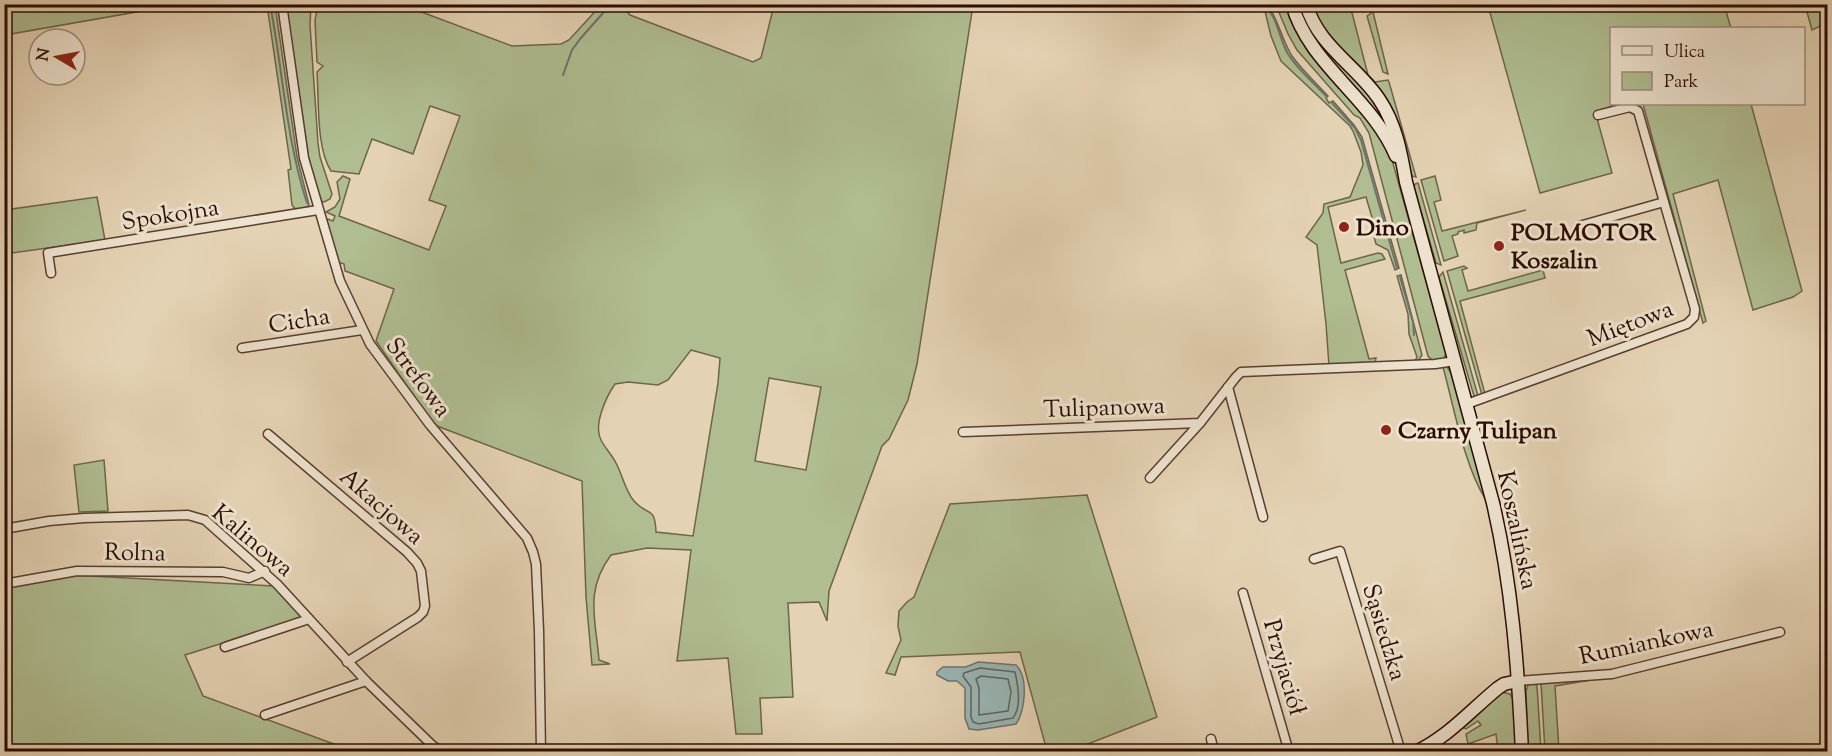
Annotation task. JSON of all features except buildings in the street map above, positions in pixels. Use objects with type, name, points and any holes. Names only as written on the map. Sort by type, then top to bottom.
[{"type":"main road","name":"Koszalińska","points":[[1292,4],[1302,29],[1312,44],[1382,128],[1406,182]]},
{"type":"main road","name":"Koszalińska","points":[[1306,4],[1321,36],[1367,84],[1385,110],[1397,135],[1406,182],[1504,549],[1512,607],[1522,752]]},
{"type":"main road","points":[[1416,752],[1458,725],[1497,688],[1518,681]]},
{"type":"street","name":"Strefowa","points":[[282,4],[304,158],[340,281],[362,330],[390,373],[438,434],[521,531],[533,552],[536,564],[539,631],[541,752]]},
{"type":"street","name":"Miętowa","points":[[1467,404],[1687,324],[1694,317],[1695,309],[1638,111],[1630,106],[1598,115]]},
{"type":"street","points":[[1580,226],[1664,202]]},
{"type":"street","name":"Spokojna","points":[[51,273],[48,253],[318,210]]},
{"type":"street","name":"Cicha","points":[[242,348],[362,330]]},
{"type":"street","name":"Tulipanowa","points":[[963,432],[1200,423],[1241,372],[1435,364],[1455,361]]},
{"type":"street","points":[[1228,387],[1263,517]]},
{"type":"street","points":[[1150,478],[1200,423]]},
{"type":"street","name":"Akacjowa","points":[[268,434],[407,552],[421,571],[425,606],[423,612],[347,662]]},
{"type":"street","name":"Kalinowa","points":[[4,529],[64,519],[188,515],[205,520],[265,571],[347,662],[442,752]]},
{"type":"street","name":"Sąsiedzka","points":[[1314,560],[1340,551],[1401,752]]},
{"type":"street","name":"Rolna","points":[[4,584],[77,571],[223,572],[249,578],[265,571]]},
{"type":"street","name":"Przyjaciół","points":[[1244,592],[1288,752]]},
{"type":"street","points":[[225,647],[309,619]]},
{"type":"street","name":"Rumiankowa","points":[[1518,681],[1612,674],[1780,632]]},
{"type":"street","points":[[265,715],[366,681]]},
{"type":"street","points":[[1211,739],[1214,752]]},
{"type":"green space","points":[[5,4],[176,4],[51,27],[27,27],[27,31],[5,35]]},
{"type":"green space","points":[[1499,4],[1732,5],[1725,8],[1731,27],[1610,27],[1610,105],[1616,105],[1595,111],[1612,173],[1540,193],[1489,9]]},
{"type":"green space","points":[[267,5],[275,5],[297,157],[309,205],[305,210],[296,210],[292,205],[288,170],[291,169]]},
{"type":"green space","points":[[286,5],[311,5],[310,25],[318,143],[332,194],[330,199],[324,202],[320,201],[311,174]]},
{"type":"green space","points":[[318,5],[403,5],[512,46],[561,44],[569,40],[601,5],[626,5],[625,9],[630,15],[753,62],[761,58],[774,5],[973,5],[917,364],[908,400],[889,439],[882,446],[829,591],[827,621],[819,602],[788,603],[793,697],[760,698],[762,734],[736,734],[728,658],[677,661],[691,550],[647,548],[611,555],[597,581],[594,606],[599,660],[610,664],[592,665],[586,597],[582,481],[437,426],[429,418],[376,341],[394,289],[345,271],[344,264],[338,262],[326,220],[333,221],[335,216],[326,212],[335,207],[340,199],[337,182],[343,176],[350,179],[339,216],[429,250],[446,206],[429,200],[460,116],[430,106],[413,154],[372,139],[359,174],[331,171],[323,150],[318,109],[317,72],[323,66],[317,62],[315,20]],"holes":[[[691,350],[720,358],[693,536],[656,532],[654,518],[628,493],[616,463],[599,434],[600,419],[605,403],[615,384],[628,382],[658,385],[668,380]],[[769,378],[821,387],[806,470],[755,461]]]},
{"type":"green space","points":[[1253,5],[1266,5],[1270,9],[1292,56],[1328,96],[1326,98],[1329,103],[1333,101],[1362,137],[1399,268],[1395,270],[1388,250],[1376,244],[1373,233],[1376,231],[1366,197],[1328,207],[1341,263],[1378,253],[1382,254],[1385,259],[1345,270],[1369,359],[1376,358],[1375,363],[1329,366],[1317,245],[1306,237],[1323,213],[1324,204],[1350,197],[1363,165],[1361,152],[1350,126],[1281,61],[1271,36],[1265,11]]},
{"type":"green space","points":[[1276,5],[1286,5],[1291,21],[1309,53],[1364,112],[1389,149],[1446,353],[1443,360],[1433,361],[1428,356],[1369,133],[1360,118],[1354,115],[1297,50]]},
{"type":"green space","points":[[1297,5],[1301,5],[1371,92],[1393,135],[1326,56],[1304,22]]},
{"type":"green space","points":[[1311,5],[1350,5],[1368,75],[1375,82],[1388,80],[1389,82],[1416,177],[1412,176],[1401,140],[1327,35]]},
{"type":"green space","points":[[1805,5],[1827,5],[1827,23],[1812,30]]},
{"type":"green space","points":[[1373,12],[1388,74],[1383,72],[1367,16]]},
{"type":"green space","points":[[1643,105],[1751,105],[1802,291],[1793,297],[1753,310],[1718,180],[1673,194],[1706,321],[1703,323]]},
{"type":"green space","points":[[1435,176],[1441,200],[1434,202],[1442,231],[1526,210],[1477,223],[1476,230],[1458,232],[1452,236],[1458,256],[1444,261],[1421,180]]},
{"type":"green space","points":[[1418,183],[1441,265],[1436,263],[1414,187]]},
{"type":"green space","points":[[97,197],[105,240],[12,253],[5,210]]},
{"type":"green space","points":[[1464,266],[1467,268],[1462,270],[1468,291],[1543,270],[1545,278],[1460,301],[1485,394],[1482,395],[1447,271]]},
{"type":"green space","points":[[1443,272],[1478,396],[1474,396],[1439,277]]},
{"type":"green space","points":[[1401,275],[1422,355],[1418,361],[1415,361],[1417,357],[1409,334],[1408,314],[1397,276]]},
{"type":"green space","points":[[1443,367],[1447,367],[1452,374],[1486,500],[1466,454]]},
{"type":"green space","points":[[104,460],[108,511],[79,512],[74,465]]},
{"type":"green space","points":[[1087,495],[1157,717],[1070,751],[1047,751],[1020,652],[901,657],[895,675],[886,673],[901,640],[898,626],[899,611],[914,597],[950,504]]},
{"type":"green space","points":[[72,575],[274,586],[302,618],[185,655],[203,696],[353,751],[5,752],[5,588]]},
{"type":"green space","points":[[1609,677],[1555,686],[1559,751],[1545,751],[1541,683]]},
{"type":"green space","points":[[1533,683],[1537,686],[1541,751],[1528,751],[1526,691],[1528,685]]},
{"type":"green space","points":[[1502,692],[1510,694],[1514,701],[1516,751],[1498,751],[1496,734],[1468,744],[1466,734],[1481,725],[1478,721],[1466,729],[1462,727]]},
{"type":"water","points":[[978,662],[1016,665],[1020,670],[1023,677],[1024,694],[1022,711],[1016,724],[978,730],[969,729],[965,718],[965,688],[957,681],[948,681],[937,675],[943,667],[966,667]]},
{"type":"waterway","points":[[270,4],[289,130],[307,203]]},
{"type":"waterway","points":[[563,75],[572,50],[611,4]]},
{"type":"waterway","points":[[1263,4],[1272,15],[1292,60],[1326,96]]},
{"type":"waterway","points":[[1332,103],[1355,128],[1361,140],[1397,268]]},
{"type":"waterway","points":[[1400,277],[1413,322],[1414,335]]},
{"type":"place","name":"Dino","points":[[1344,227]]},
{"type":"place","name":"POLMOTOR Koszalin","points":[[1499,246]]},
{"type":"place","name":"Czarny Tulipan","points":[[1386,430]]}]
